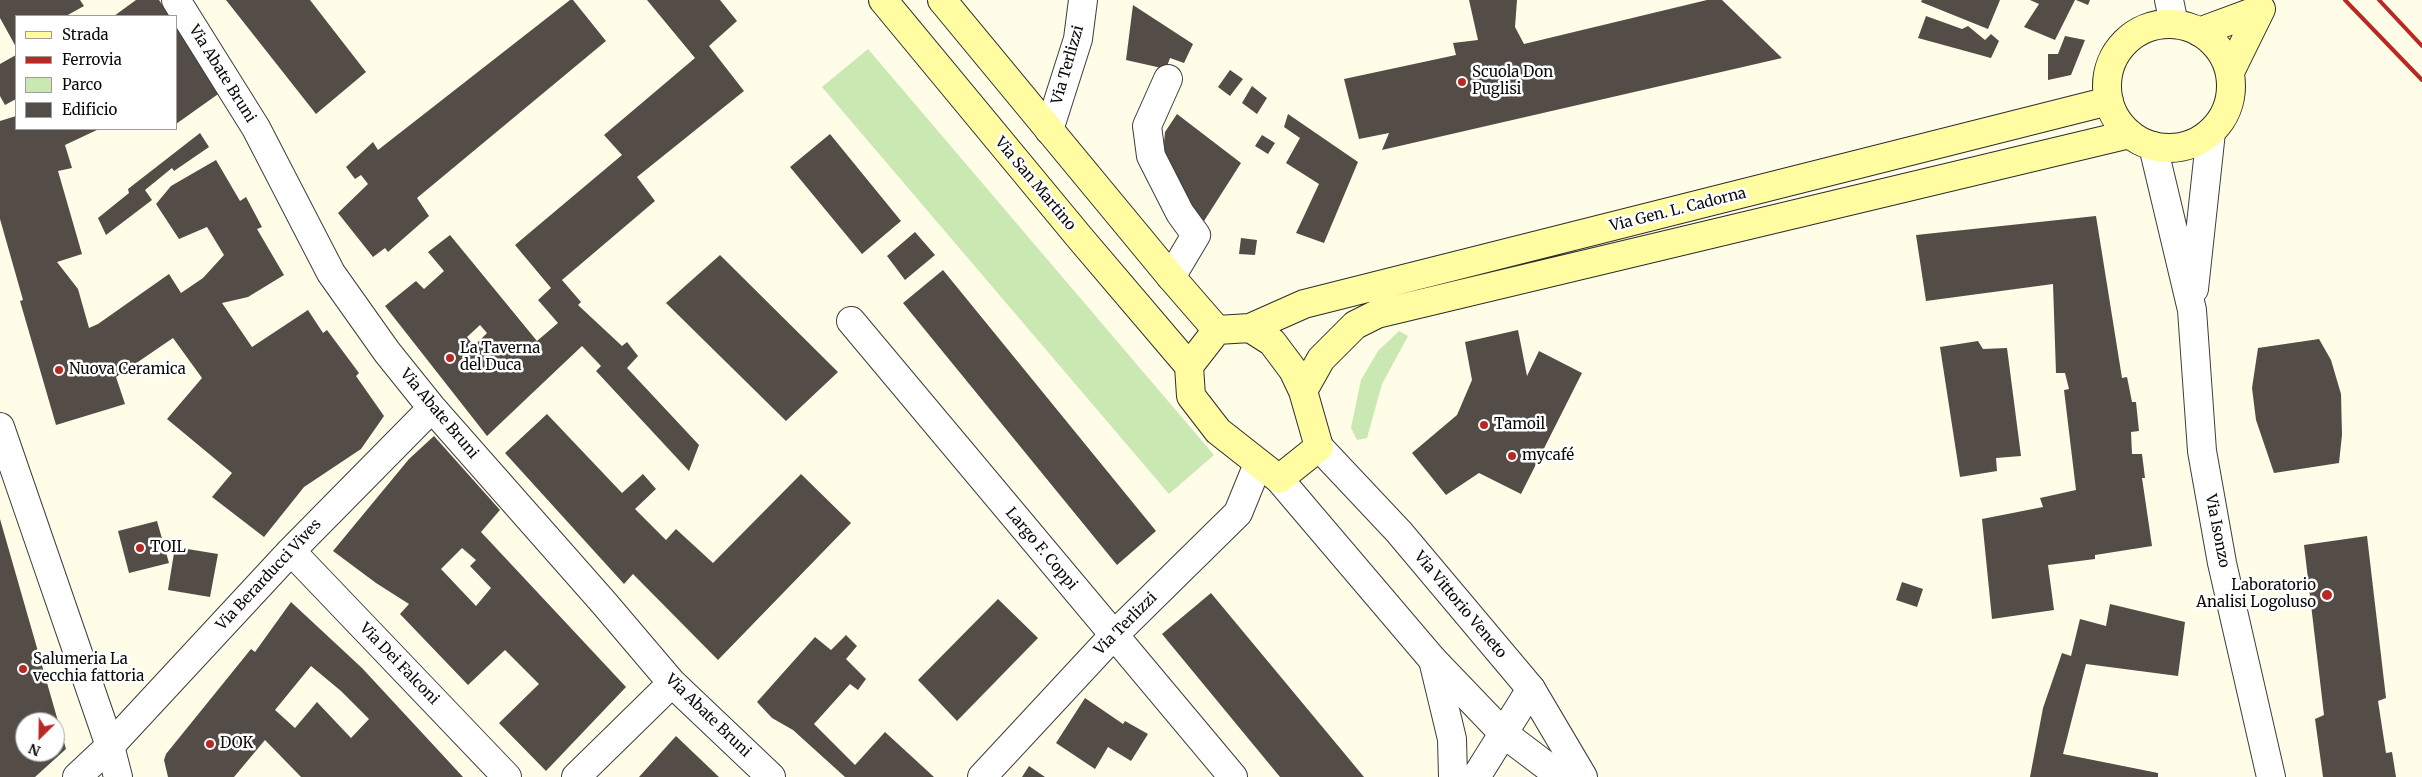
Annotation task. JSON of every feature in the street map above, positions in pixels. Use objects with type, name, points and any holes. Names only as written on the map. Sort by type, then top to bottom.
[{"type":"main road","name":"Via San Martino","points":[[883,0],[1074,231],[1190,366]]},
{"type":"main road","points":[[942,0],[1217,330]]},
{"type":"main road","points":[[2181,18],[2208,37],[2221,50],[2230,72],[2232,84],[2230,102],[2223,118],[2211,132],[2194,143],[2174,148],[2141,140],[2117,119],[2109,101],[2107,82],[2110,69],[2121,45],[2136,33],[2155,25],[2181,18],[2261,10],[2230,72]]},
{"type":"main road","name":"Via Gen. L. Cadorna","points":[[1250,328],[1304,304],[2109,101]]},
{"type":"main road","name":"Via Gen. L. Cadorna","points":[[1303,391],[1321,359],[1355,325],[1377,314],[2141,140]]},
{"type":"main road","points":[[1250,328],[1272,342],[1293,370],[1303,391],[1320,447],[1269,472],[1218,431],[1191,396],[1190,366],[1217,330],[1250,328]]},
{"type":"street","name":"Via Abate Bruni","points":[[176,0],[256,128],[331,273],[387,352],[432,408],[672,683],[771,777]]},
{"type":"street","name":"Via Terlizzi","points":[[1049,130],[1078,39],[1083,0]]},
{"type":"street","points":[[1168,79],[1147,126],[1151,156],[1180,213],[1196,235],[1171,277]]},
{"type":"street","name":"Via Isonzo","points":[[2211,132],[2192,310],[2202,451],[2222,563],[2271,777]]},
{"type":"street","name":"Via Isonzo","points":[[2141,140],[2192,310]]},
{"type":"street","name":"Largo F. Coppi","points":[[851,320],[1113,636],[1233,777]]},
{"type":"street","name":"Via Berarducci Vives","points":[[77,777],[110,746],[291,551],[432,408]]},
{"type":"street","points":[[0,426],[110,746],[118,777]]},
{"type":"street","name":"Via Vittorio Veneto","points":[[1320,447],[1399,532],[1531,689],[1583,777]]},
{"type":"street","name":"Via Terlizzi","points":[[982,777],[1113,636],[1238,513],[1269,472]]},
{"type":"street","points":[[1269,472],[1433,660],[1503,733],[1561,777]]},
{"type":"street","name":"Via Dei Falconi","points":[[291,551],[507,777]]},
{"type":"street","points":[[1433,660],[1452,738],[1453,777]]},
{"type":"street","points":[[576,777],[672,683]]},
{"type":"street","points":[[1476,777],[1531,689]]},
{"type":"green space","points":[[868,49],[1214,455],[1169,494],[822,87]]},
{"type":"green space","points":[[1399,331],[1408,336],[1382,384],[1367,438],[1357,440],[1351,428],[1361,380],[1378,351]]},
{"type":"building","points":[[0,0],[80,0],[84,6],[68,15],[15,15],[15,45],[0,18]]},
{"type":"building","points":[[136,0],[159,0],[169,15],[115,15]]},
{"type":"building","points":[[226,0],[310,0],[366,72],[316,114]]},
{"type":"building","points":[[570,0],[573,0],[606,41],[417,198],[429,216],[388,252],[385,248],[373,257],[338,213],[368,184],[361,175],[355,179],[346,167],[373,142],[378,150]]},
{"type":"building","points":[[647,0],[720,0],[737,21],[709,46],[744,91],[637,177],[655,201],[562,280],[581,302],[578,305],[622,346],[627,342],[638,356],[627,368],[699,445],[689,471],[596,371],[601,366],[582,346],[487,436],[385,306],[416,281],[424,289],[444,271],[428,252],[450,235],[537,341],[558,323],[538,300],[551,288],[515,245],[622,155],[604,135],[695,58]],"holes":[[[480,325],[487,333],[474,346],[467,337]]]},
{"type":"building","points":[[1469,0],[1517,0],[1515,27],[1524,44],[1707,0],[1722,0],[1782,58],[1382,150],[1389,133],[1359,139],[1344,79],[1456,55],[1453,43],[1478,40]]},
{"type":"building","points":[[1922,0],[2000,0],[1988,29],[1921,2]]},
{"type":"building","points":[[2030,0],[2075,0],[2055,40],[2024,27],[2039,4]]},
{"type":"building","points":[[2076,0],[2090,0],[2088,5]]},
{"type":"building","points":[[1133,5],[1193,44],[1184,63],[1170,58],[1166,69],[1126,60]]},
{"type":"building","points":[[1926,16],[1962,29],[1968,26],[1985,40],[1991,34],[1999,41],[1991,58],[1918,38]]},
{"type":"building","points":[[178,29],[221,92],[178,123]]},
{"type":"building","points":[[2065,36],[2085,40],[2071,75],[2048,80],[2048,54],[2058,54]]},
{"type":"building","points":[[15,56],[15,100],[5,105],[0,96],[0,64]]},
{"type":"building","points":[[1230,70],[1243,79],[1230,96],[1218,87]]},
{"type":"building","points":[[1252,86],[1267,98],[1257,114],[1242,103]]},
{"type":"building","points":[[1177,114],[1241,163],[1204,221],[1185,202],[1163,154],[1165,132]]},
{"type":"building","points":[[1288,114],[1358,162],[1324,243],[1296,233],[1319,184],[1286,163],[1300,138],[1284,127]]},
{"type":"building","points":[[15,116],[15,130],[97,130],[65,145],[72,168],[58,171],[82,254],[57,262],[78,289],[89,328],[98,324],[169,274],[181,293],[203,278],[224,255],[207,227],[179,239],[156,204],[171,186],[216,160],[240,201],[246,197],[262,227],[257,229],[284,275],[248,297],[222,303],[252,347],[308,310],[323,333],[327,330],[359,373],[356,376],[384,416],[361,449],[304,487],[264,537],[212,497],[232,473],[167,419],[202,378],[173,338],[116,377],[125,404],[56,425],[20,301],[23,300],[0,219],[0,121]]},
{"type":"building","points":[[200,133],[209,147],[174,171],[172,168],[145,190],[152,200],[106,235],[98,218],[129,193],[128,189]]},
{"type":"building","points":[[830,134],[901,221],[862,254],[790,167]]},
{"type":"building","points":[[1262,135],[1275,143],[1268,154],[1255,146]]},
{"type":"building","points":[[2096,216],[2122,378],[2127,377],[2132,402],[2136,402],[2139,431],[2131,432],[2132,454],[2142,454],[2145,478],[2142,478],[2152,546],[2095,555],[2095,559],[2048,565],[2054,610],[1992,619],[1982,519],[2043,507],[2040,498],[2076,490],[2064,390],[2069,389],[2065,373],[2056,373],[2053,284],[1926,301],[1916,235]]},
{"type":"building","points":[[915,232],[935,255],[905,280],[887,256]]},
{"type":"building","points":[[1241,238],[1257,240],[1255,255],[1239,254]]},
{"type":"building","points":[[720,255],[838,372],[786,421],[666,303]]},
{"type":"building","points":[[943,270],[1156,531],[1117,565],[903,303]]},
{"type":"building","points":[[1518,330],[1527,376],[1539,351],[1582,373],[1521,494],[1479,473],[1446,495],[1412,453],[1457,415],[1472,380],[1465,342]]},
{"type":"building","points":[[2319,339],[2331,360],[2341,394],[2342,435],[2339,463],[2274,473],[2256,420],[2252,388],[2258,348]]},
{"type":"building","points":[[1978,341],[1983,349],[2007,348],[2021,456],[1996,458],[1997,471],[1960,477],[1940,347]]},
{"type":"building","points":[[547,414],[622,493],[643,474],[656,489],[635,509],[666,540],[676,529],[713,563],[801,474],[851,523],[718,660],[633,574],[624,584],[505,453]]},
{"type":"building","points":[[434,436],[500,510],[481,532],[626,687],[546,771],[499,723],[539,684],[505,650],[468,685],[400,614],[409,604],[376,583],[333,551],[409,459]],"holes":[[[462,548],[476,560],[470,566],[491,588],[476,606],[441,569]]]},
{"type":"building","points":[[0,519],[55,712],[15,712],[15,762],[52,762],[35,777],[0,777]]},
{"type":"building","points":[[157,521],[169,563],[129,573],[118,531]]},
{"type":"building","points":[[2367,536],[2386,698],[2378,701],[2386,753],[2392,752],[2396,777],[2323,777],[2315,719],[2324,715],[2304,545]]},
{"type":"building","points":[[175,547],[218,554],[210,597],[168,590]]},
{"type":"building","points":[[1902,582],[1923,589],[1917,607],[1896,600]]},
{"type":"building","points":[[1211,593],[1364,777],[1280,777],[1162,634]]},
{"type":"building","points":[[998,599],[1038,638],[957,721],[918,680]]},
{"type":"building","points":[[291,602],[362,668],[463,777],[301,777],[265,740],[234,777],[168,777],[164,760],[166,754],[251,649],[255,652]],"holes":[[[311,666],[341,691],[369,719],[351,738],[317,702],[295,728],[275,710]]]},
{"type":"building","points":[[2110,604],[2185,622],[2178,676],[2086,664],[2063,754],[2158,773],[2158,777],[2030,777],[2043,708],[2062,653],[2071,656],[2080,619],[2106,626]]},
{"type":"building","points":[[846,635],[857,646],[846,659],[866,679],[858,690],[850,684],[814,724],[855,765],[885,732],[934,777],[845,777],[793,730],[772,718],[757,702],[815,637],[831,650]]},
{"type":"building","points":[[1085,698],[1123,724],[1125,721],[1148,734],[1131,761],[1108,747],[1095,769],[1056,743]]},
{"type":"building","points":[[676,736],[719,777],[639,777]]},
{"type":"building","points":[[1029,766],[1045,777],[1022,777]]},
{"type":"railway","points":[[2345,0],[2422,80]]},
{"type":"railway","points":[[2379,0],[2422,46]]},
{"type":"place","name":"Scuola Don Puglisi","points":[[1462,82]]},
{"type":"place","name":"La Taverna del Duca","points":[[450,358]]},
{"type":"place","name":"Nuova Ceramica","points":[[59,370]]},
{"type":"place","name":"Tamoil","points":[[1484,425]]},
{"type":"place","name":"mycafé","points":[[1512,456]]},
{"type":"place","name":"TOIL","points":[[140,548]]},
{"type":"place","name":"Laboratorio Analisi Logoluso","points":[[2327,595]]},
{"type":"place","name":"Salumeria La vecchia fattoria","points":[[23,669]]},
{"type":"place","name":"DOK","points":[[210,744]]}]
